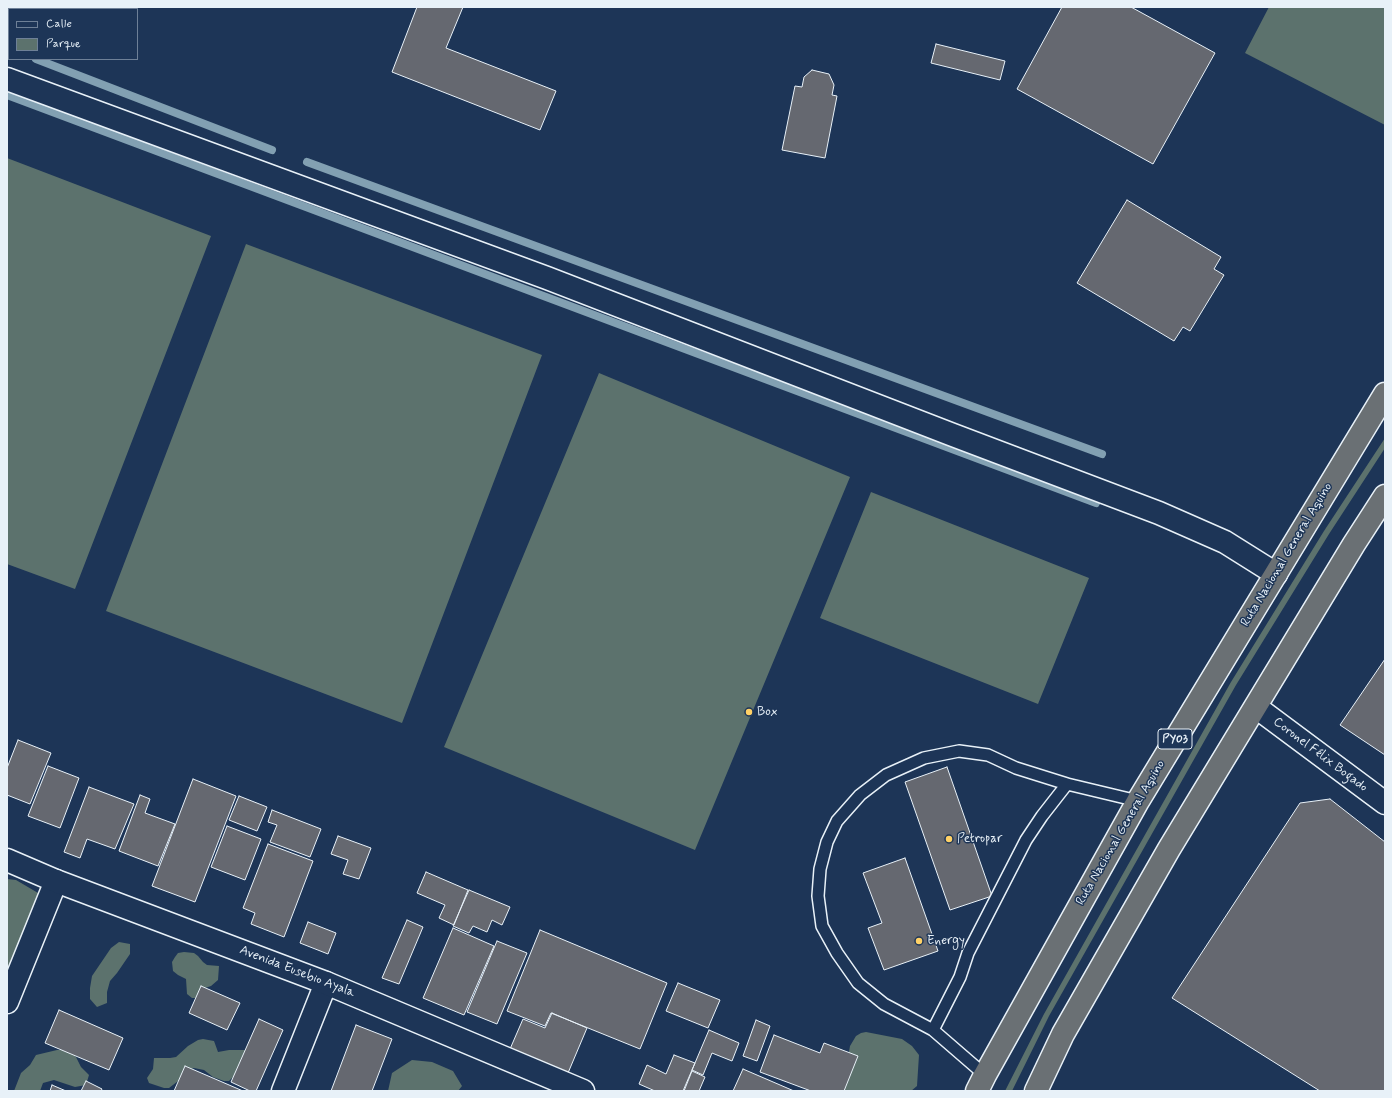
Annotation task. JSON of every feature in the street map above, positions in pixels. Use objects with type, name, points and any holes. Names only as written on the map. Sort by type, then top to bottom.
[{"type":"highway","name":"Ruta Nacional General Aquino","points":[[981,1083],[1138,801],[1385,394]]},
{"type":"highway","points":[[1036,1091],[1063,1034],[1153,877],[1354,544],[1385,496]]},
{"type":"street","points":[[7,79],[546,278],[946,433],[1159,513],[1225,542],[1276,574]]},
{"type":"street","name":"Coronel Félix Bogado","points":[[1256,707],[1385,803]]},
{"type":"street","name":"Avenida Eusebio Ayala","points":[[7,860],[56,881],[326,983],[583,1091]]},
{"type":"street","points":[[7,1002],[56,881]]},
{"type":"street","points":[[283,1091],[326,983]]},
{"type":"lane","points":[[981,1083],[933,1030],[884,1004],[858,983],[837,953],[822,926],[818,896],[820,869],[827,842],[837,821],[860,795],[886,775],[924,758],[959,751],[988,756],[1016,768],[1067,784],[1138,801]]},
{"type":"lane","points":[[933,1030],[960,977],[968,953],[1026,840],[1042,816],[1067,784]]},
{"type":"green space","points":[[1269,7],[1385,7],[1385,125],[1245,53]]},
{"type":"green space","points":[[7,158],[211,236],[75,589],[7,564]]},
{"type":"green space","points":[[246,244],[542,355],[402,723],[106,611]]},
{"type":"green space","points":[[599,373],[850,477],[695,850],[444,747]]},
{"type":"green space","points":[[1385,438],[1385,448],[1329,534],[1236,685],[1049,1016],[1012,1091],[1005,1091],[1044,1014],[1231,682],[1324,531]]},
{"type":"green space","points":[[871,492],[1089,578],[1038,704],[820,618]]},
{"type":"green space","points":[[7,879],[16,880],[50,900],[7,997]]},
{"type":"green space","points":[[119,942],[130,944],[130,954],[110,981],[107,992],[107,1003],[97,1007],[90,999],[92,976],[111,948]]},
{"type":"green space","points":[[178,953],[194,953],[207,965],[219,966],[218,980],[211,986],[202,989],[196,998],[192,998],[187,994],[186,979],[173,971],[172,962]]},
{"type":"green space","points":[[866,1032],[902,1039],[912,1046],[919,1055],[917,1086],[911,1091],[842,1091],[850,1046],[856,1036]]},
{"type":"green space","points":[[203,1039],[214,1041],[218,1052],[229,1050],[247,1050],[244,1078],[233,1077],[229,1081],[224,1081],[213,1077],[204,1070],[194,1068],[189,1070],[182,1078],[169,1088],[164,1088],[149,1083],[147,1078],[153,1069],[154,1058],[176,1057],[188,1046],[198,1040]]},
{"type":"green space","points":[[57,1050],[68,1050],[76,1057],[81,1067],[89,1075],[86,1085],[75,1087],[54,1080],[43,1083],[40,1091],[14,1091],[21,1073],[30,1065],[36,1055]]},
{"type":"green space","points":[[412,1060],[432,1062],[453,1071],[462,1086],[458,1091],[388,1091],[392,1073]]},
{"type":"building","points":[[417,7],[463,7],[446,48],[556,91],[540,130],[392,72]]},
{"type":"building","points":[[1062,7],[1131,7],[1215,53],[1153,164],[1017,89]]},
{"type":"building","points":[[936,44],[1005,61],[1000,80],[931,63]]},
{"type":"building","points":[[812,70],[829,74],[834,85],[832,95],[837,96],[825,158],[782,150],[795,86],[802,87],[804,77]]},
{"type":"building","points":[[1127,200],[1221,257],[1214,269],[1224,275],[1190,331],[1183,327],[1174,341],[1077,283]]},
{"type":"building","points":[[1385,659],[1385,755],[1340,725]]},
{"type":"building","points":[[18,740],[51,753],[30,804],[7,795],[7,768]]},
{"type":"building","points":[[48,766],[79,778],[60,828],[28,816]]},
{"type":"building","name":"Petropar","points":[[947,767],[992,896],[950,910],[905,782]]},
{"type":"building","points":[[193,779],[236,796],[195,902],[152,886]]},
{"type":"building","points":[[89,787],[134,804],[115,849],[87,839],[80,858],[64,852]]},
{"type":"building","points":[[140,795],[150,799],[145,813],[175,824],[158,866],[119,851]]},
{"type":"building","points":[[239,796],[267,807],[257,831],[229,820]]},
{"type":"building","points":[[1330,799],[1385,842],[1385,1091],[1320,1091],[1172,998],[1300,803]]},
{"type":"building","points":[[272,810],[321,829],[310,857],[270,842],[277,825],[268,822]]},
{"type":"building","points":[[227,826],[261,839],[245,880],[211,867]]},
{"type":"building","points":[[338,836],[371,848],[359,879],[343,874],[348,860],[331,854]]},
{"type":"building","points":[[268,844],[313,861],[284,937],[251,924],[255,913],[243,908]]},
{"type":"building","points":[[905,858],[938,951],[884,970],[868,928],[882,923],[863,873]]},
{"type":"building","points":[[426,872],[468,890],[454,925],[439,918],[445,905],[417,893]]},
{"type":"building","points":[[469,890],[510,907],[502,925],[492,920],[487,932],[473,926],[469,933],[453,926]]},
{"type":"building","points":[[407,920],[423,927],[399,984],[382,978]]},
{"type":"building","points":[[308,922],[336,933],[328,954],[300,943]]},
{"type":"building","points":[[453,928],[494,946],[464,1015],[423,998]]},
{"type":"building","points":[[540,930],[667,983],[640,1049],[551,1013],[545,1026],[507,1011]]},
{"type":"building","points":[[497,941],[527,953],[497,1024],[467,1012]]},
{"type":"building","points":[[678,983],[720,1000],[708,1028],[666,1011]]},
{"type":"building","points":[[201,986],[240,1003],[227,1030],[189,1013]]},
{"type":"building","points":[[59,1010],[123,1038],[109,1070],[45,1043]]},
{"type":"building","points":[[552,1013],[587,1028],[568,1073],[510,1049],[523,1019],[545,1028]]},
{"type":"building","points":[[259,1019],[283,1030],[256,1091],[250,1091],[231,1082]]},
{"type":"building","points":[[756,1020],[770,1026],[757,1061],[743,1056]]},
{"type":"building","points":[[356,1025],[392,1039],[372,1091],[331,1091]]},
{"type":"building","points":[[709,1030],[739,1043],[732,1061],[712,1053],[703,1075],[692,1070]]},
{"type":"building","points":[[774,1035],[820,1053],[824,1043],[858,1056],[844,1091],[811,1091],[760,1072]]},
{"type":"building","points":[[674,1055],[695,1063],[683,1091],[655,1091],[639,1084],[647,1065],[666,1074]]},
{"type":"building","points":[[185,1066],[243,1091],[174,1091]]},
{"type":"building","points":[[743,1069],[794,1091],[733,1091]]},
{"type":"building","points":[[692,1071],[705,1077],[699,1091],[684,1091]]},
{"type":"building","points":[[86,1081],[102,1089],[101,1091],[81,1091]]},
{"type":"building","points":[[52,1085],[66,1091],[50,1091]]},
{"type":"waterway","points":[[39,60],[272,150]]},
{"type":"waterway","points":[[7,95],[1096,503]]},
{"type":"waterway","points":[[307,162],[1102,454]]},
{"type":"place","name":"Box","points":[[749,712]]},
{"type":"place","name":"Petropar","points":[[949,839]]},
{"type":"place","name":"Energy","points":[[919,941]]}]
